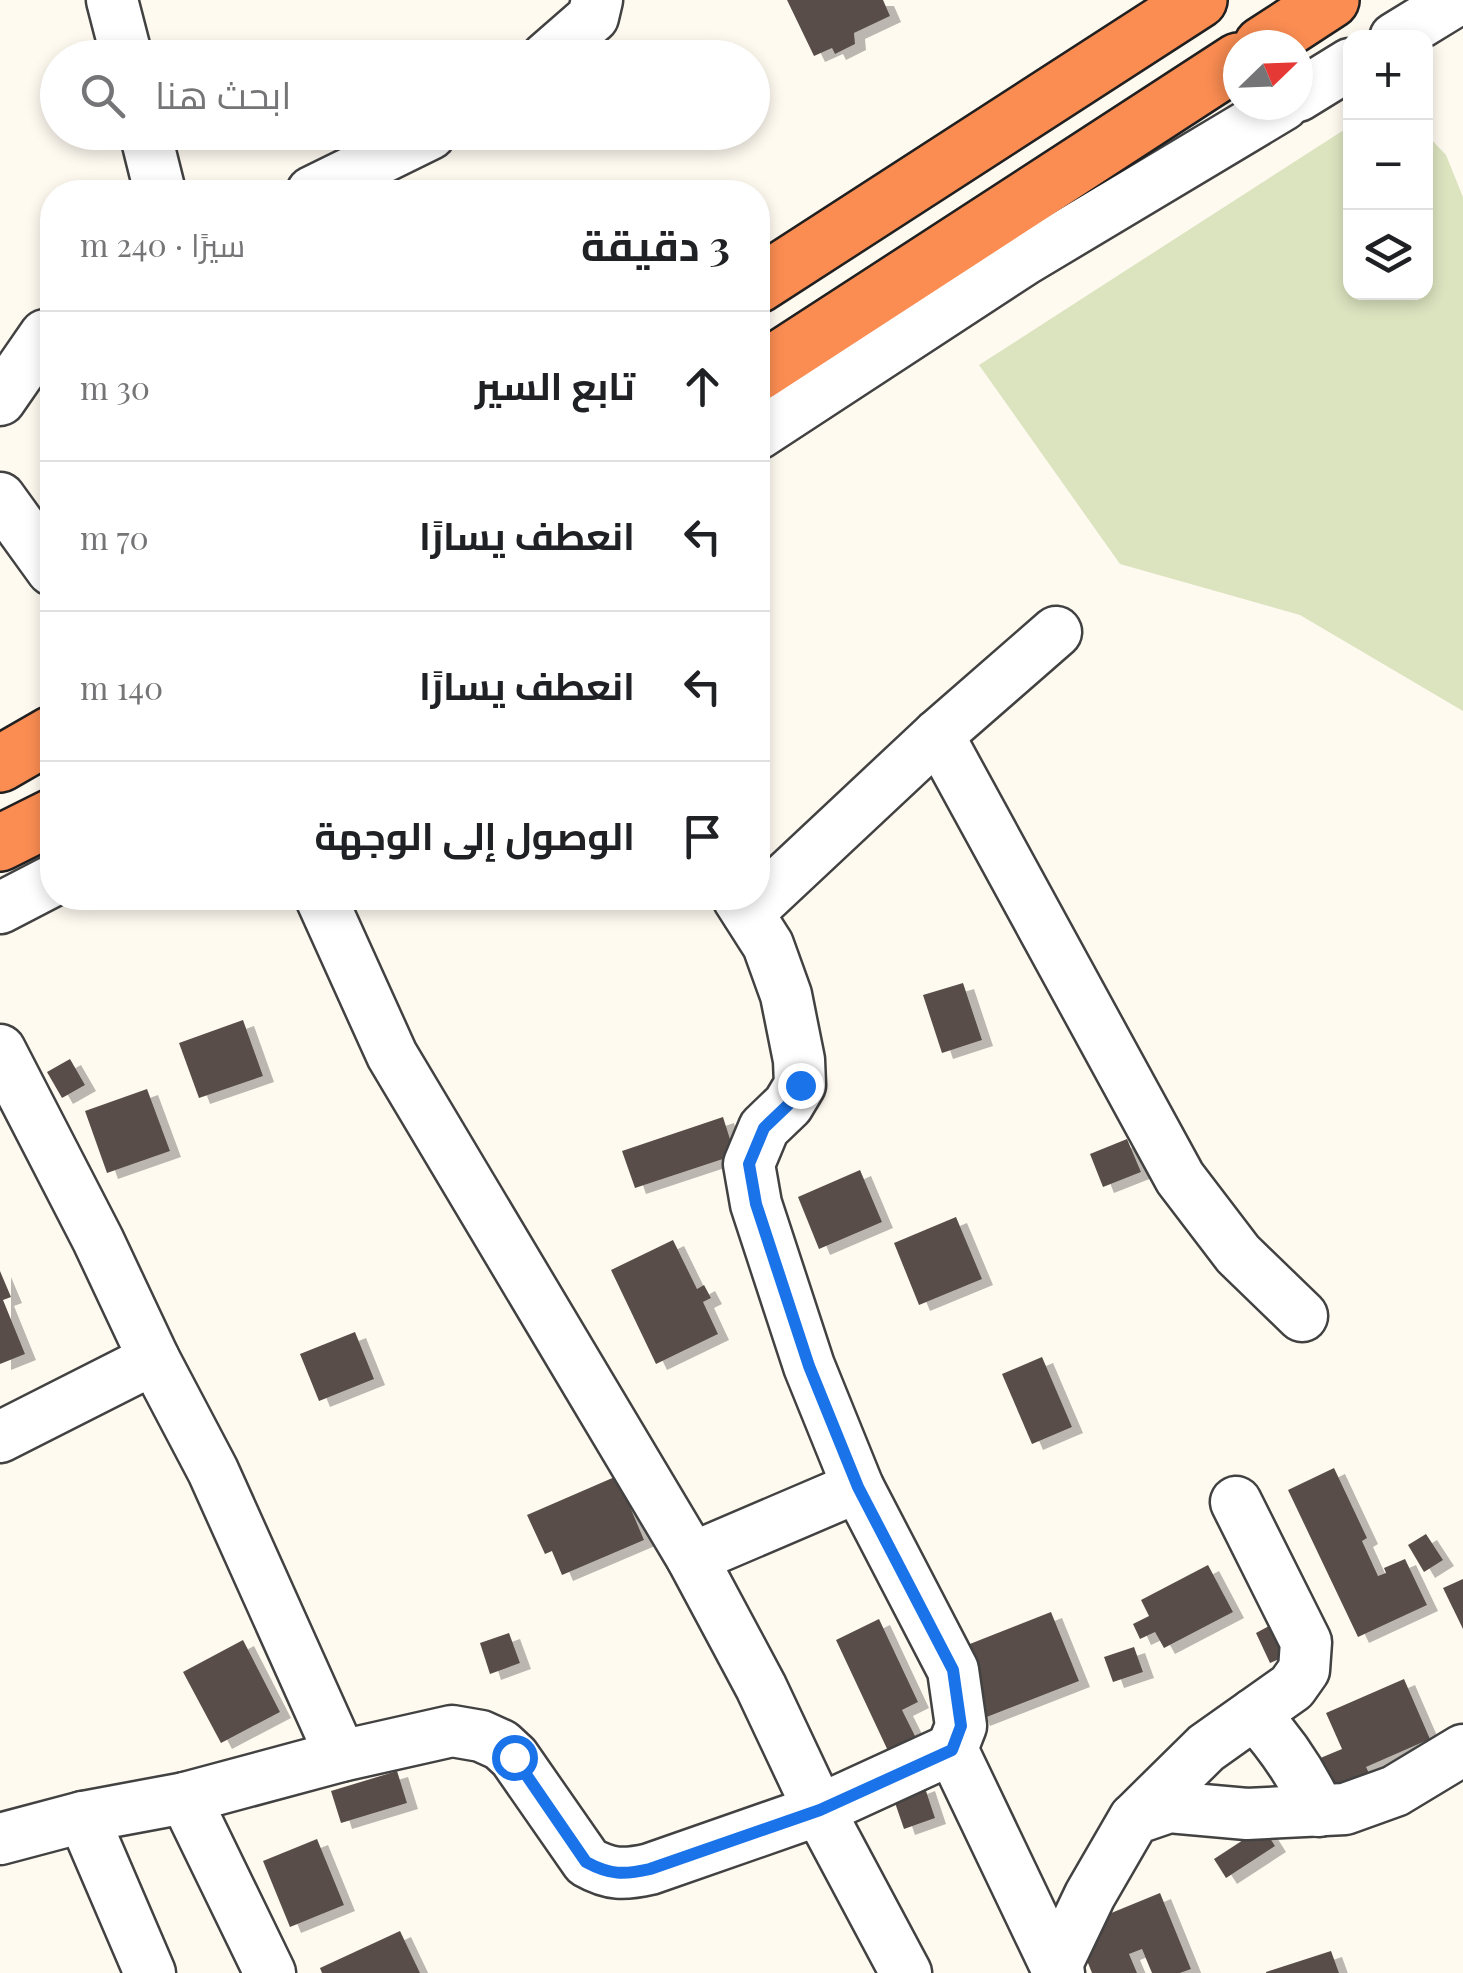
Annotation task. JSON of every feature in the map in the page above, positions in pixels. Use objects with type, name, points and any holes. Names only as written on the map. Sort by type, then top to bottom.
[{"type":"highway","points":[[770,277],[1199,0]]},
{"type":"highway","points":[[1285,30],[1331,0]]},
{"type":"highway","points":[[770,365],[1223,71]]},
{"type":"highway","points":[[0,764],[40,741]]},
{"type":"highway","points":[[0,843],[40,823]]},
{"type":"street","points":[[112,0],[122,40]]},
{"type":"street","points":[[567,40],[593,17],[597,0]]},
{"type":"street","points":[[1408,30],[1457,0]]},
{"type":"street","points":[[1313,87],[1343,68]]},
{"type":"street","points":[[770,426],[1024,260],[1257,120]]},
{"type":"street","points":[[150,150],[157,180]]},
{"type":"street","points":[[336,180],[397,150]]},
{"type":"street","points":[[0,400],[33,336]]},
{"type":"street","points":[[0,498],[40,553]]},
{"type":"street","points":[[770,881],[1056,632]]},
{"type":"street","points":[[938,735],[1180,1178],[1238,1254],[1302,1316]]},
{"type":"street","points":[[0,908],[40,888]]},
{"type":"street","points":[[326,910],[392,1055],[692,1558],[906,1973]]},
{"type":"street","points":[[0,1839],[83,1817],[185,1798],[340,1756],[452,1731],[481,1736],[501,1745],[514,1757],[586,1862],[602,1871],[622,1875],[650,1869],[820,1810],[952,1750],[961,1726],[953,1670],[858,1487],[809,1366],[752,1184],[749,1164],[764,1128],[788,1105],[800,1085],[786,995],[768,945],[746,910]]},
{"type":"street","points":[[0,1050],[214,1471],[340,1756]]},
{"type":"street","points":[[0,1438],[154,1359]]},
{"type":"street","points":[[692,1558],[858,1487]]},
{"type":"street","points":[[1057,1970],[1090,1894],[1134,1819],[1206,1748],[1292,1687],[1304,1670],[1306,1642],[1236,1502]]},
{"type":"street","points":[[1254,1714],[1286,1750],[1319,1811]]},
{"type":"street","points":[[952,1750],[1057,1970]]},
{"type":"street","points":[[1134,1819],[1169,1807],[1247,1814],[1345,1809],[1380,1798],[1463,1750]]},
{"type":"street","points":[[185,1798],[270,1973]]},
{"type":"street","points":[[83,1817],[150,1973]]},
{"type":"green space","points":[[1343,131],[1343,300],[1433,300],[1433,141],[1446,155],[1463,197],[1463,711],[1300,615],[1120,564],[979,365]]},
{"type":"building","points":[[787,0],[883,0],[890,16],[854,33],[855,44],[835,54],[832,48],[814,56]]},
{"type":"building","points":[[963,983],[982,1040],[942,1053],[923,995]]},
{"type":"building","points":[[243,1020],[263,1076],[199,1098],[179,1043]]},
{"type":"building","points":[[70,1059],[85,1085],[62,1098],[47,1072]]},
{"type":"building","points":[[147,1089],[170,1151],[107,1173],[85,1111]]},
{"type":"building","points":[[723,1117],[735,1155],[635,1188],[622,1151]]},
{"type":"building","points":[[1127,1139],[1141,1172],[1103,1187],[1090,1154]]},
{"type":"building","points":[[860,1170],[882,1222],[819,1249],[798,1197]]},
{"type":"building","points":[[956,1217],[982,1279],[919,1305],[894,1243]]},
{"type":"building","points":[[673,1240],[697,1289],[704,1285],[711,1298],[703,1302],[718,1334],[656,1364],[611,1270]]},
{"type":"building","points":[[0,1271],[11,1297],[3,1300],[25,1354],[0,1364]]},
{"type":"building","points":[[355,1332],[374,1379],[319,1401],[300,1354]]},
{"type":"building","points":[[1042,1357],[1072,1427],[1032,1444],[1002,1374]]},
{"type":"building","points":[[1334,1468],[1367,1538],[1362,1541],[1378,1576],[1386,1573],[1384,1568],[1405,1559],[1427,1605],[1358,1637],[1288,1490]]},
{"type":"building","points":[[617,1476],[644,1540],[562,1575],[552,1551],[545,1554],[527,1515]]},
{"type":"building","points":[[1426,1534],[1443,1560],[1424,1572],[1408,1545]]},
{"type":"building","points":[[1208,1565],[1233,1612],[1164,1648],[1155,1632],[1140,1639],[1133,1624],[1149,1616],[1141,1600]]},
{"type":"building","points":[[1463,1579],[1463,1629],[1443,1588]]},
{"type":"building","points":[[1051,1612],[1079,1681],[979,1720],[952,1651]]},
{"type":"building","points":[[879,1619],[918,1702],[902,1710],[917,1740],[889,1753],[836,1640]]},
{"type":"building","points":[[1269,1626],[1284,1657],[1270,1663],[1256,1633]]},
{"type":"building","points":[[509,1633],[520,1663],[490,1674],[480,1643]]},
{"type":"building","points":[[243,1640],[280,1712],[221,1743],[183,1672]]},
{"type":"building","points":[[1134,1647],[1143,1672],[1113,1682],[1104,1657]]},
{"type":"building","points":[[1404,1679],[1430,1739],[1366,1767],[1370,1775],[1332,1791],[1318,1759],[1342,1749],[1326,1713]]},
{"type":"building","points":[[397,1771],[407,1803],[341,1823],[331,1791]]},
{"type":"building","points":[[924,1785],[935,1818],[904,1829],[893,1797]]},
{"type":"building","points":[[1263,1827],[1275,1846],[1226,1878],[1214,1859]]},
{"type":"building","points":[[317,1839],[344,1905],[290,1927],[263,1861]]},
{"type":"building","points":[[1160,1893],[1191,1969],[1152,1973],[1142,1949],[1129,1954],[1137,1973],[1092,1973],[1072,1923],[1099,1918]]},
{"type":"building","points":[[400,1931],[420,1973],[322,1973],[320,1968]]},
{"type":"building","points":[[1331,1951],[1339,1973],[1266,1973],[1266,1972]]},
{"type":"route","points":[[514,1757],[586,1862],[602,1871],[622,1875],[650,1869],[820,1810],[952,1750],[961,1726],[953,1670],[858,1487],[809,1366],[756,1204],[749,1164],[764,1128],[788,1105],[800,1085]]}]
